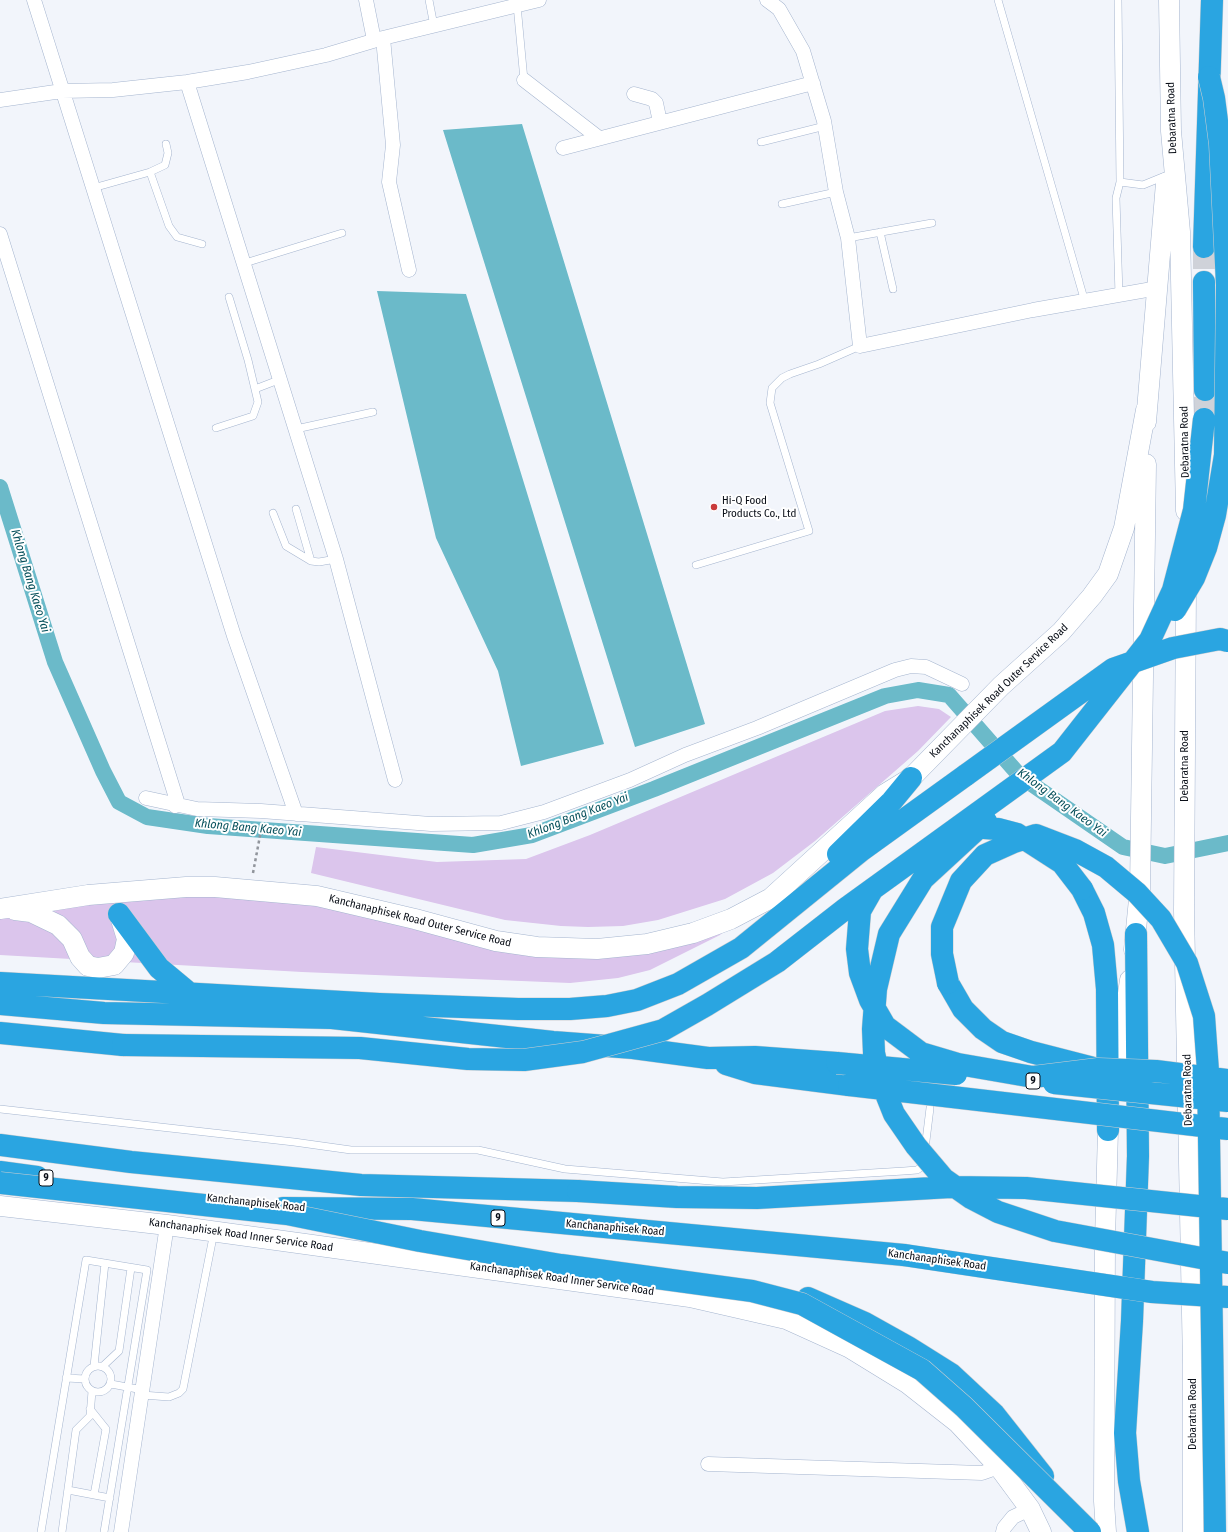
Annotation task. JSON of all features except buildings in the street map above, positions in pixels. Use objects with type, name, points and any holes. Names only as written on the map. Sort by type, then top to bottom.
[{"type":"highway","points":[[1204,247],[1212,0]]},
{"type":"highway","points":[[1209,77],[1214,98],[1220,144],[1227,285],[1225,455],[1215,516],[1206,548],[1194,578],[1178,607],[1150,640],[1062,752],[923,879],[889,934],[876,989],[873,1022],[874,1053],[880,1079],[894,1114],[916,1146],[944,1179],[998,1212],[1054,1231],[1228,1263]]},
{"type":"highway","points":[[1204,282],[1205,390]]},
{"type":"highway","points":[[1150,640],[1173,590],[1184,551],[1194,510],[1204,419]]},
{"type":"highway","points":[[1186,556],[1228,498]]},
{"type":"highway","points":[[0,983],[379,1004],[518,1010],[570,1010],[607,1006],[637,1000],[678,984],[741,948],[862,850],[1114,669],[1173,648],[1220,640],[1228,641]]},
{"type":"highway","points":[[0,1033],[123,1045],[360,1048],[468,1059],[524,1060],[583,1052],[663,1030],[707,1005],[776,962],[845,909],[1062,752]]},
{"type":"highway","points":[[741,948],[892,801],[911,778]]},
{"type":"highway","points":[[1108,1130],[1107,1004],[1103,945],[1094,913],[1082,889],[1062,863],[1017,834],[998,829],[969,827],[936,834],[908,848],[881,873],[860,911],[856,949],[860,973],[870,1000],[885,1026],[921,1053],[958,1064],[1033,1077],[1098,1069],[1156,1071],[1228,1080]]},
{"type":"highway","points":[[1098,1069],[1031,1052],[1002,1042],[983,1029],[963,1009],[948,983],[942,954],[942,927],[961,881],[985,855],[1014,842],[1036,836],[1075,850],[1106,867],[1137,893],[1162,919],[1187,963],[1204,1016],[1208,1079],[1215,1532]]},
{"type":"highway","points":[[119,914],[159,968],[189,993]]},
{"type":"highway","points":[[1136,934],[1138,1163],[1132,1321],[1125,1433],[1129,1481],[1137,1531]]},
{"type":"highway","name":"9","points":[[0,1004],[104,1013],[332,1018],[545,1041],[633,1048],[708,1058],[755,1057],[837,1063],[1228,1101]]},
{"type":"highway","points":[[708,1058],[755,1073],[1228,1129]]},
{"type":"highway","points":[[0,1145],[131,1162],[361,1185],[578,1191],[677,1197],[757,1198],[951,1187],[1026,1188],[1228,1209]]},
{"type":"highway","name":"Kanchanaphisek Road","points":[[0,1172],[284,1208],[412,1209],[904,1255],[1152,1292],[1228,1297]]},
{"type":"highway","points":[[0,1183],[287,1214],[420,1241],[560,1265],[752,1291],[802,1304],[922,1370],[964,1407],[1090,1532]]},
{"type":"highway","points":[[284,1208],[387,1229],[714,1279],[808,1297],[866,1323],[951,1374],[994,1414],[1032,1460],[1073,1518],[1079,1532]]},
{"type":"highway","points":[[1152,1292],[1228,1314]]},
{"type":"main road","name":"Debaratna Road","points":[[1169,0],[1171,131],[1180,232],[1186,556],[1186,819],[1184,910],[1193,1364],[1193,1532]]},
{"type":"main road","points":[[1106,1532],[1104,1494],[1105,1248],[1108,1130],[1136,934],[1140,889],[1146,410],[1171,131]]},
{"type":"main road","name":"Kanchanaphisek Road Outer Service Road","points":[[2,909],[88,895],[186,887],[251,890],[317,896],[415,919],[496,941],[537,948],[598,949],[647,944],[693,933],[731,920],[771,898],[885,794],[911,778],[1001,686],[1061,632],[1092,596],[1108,574],[1124,528],[1146,410]]},
{"type":"main road","points":[[2,909],[31,912],[58,925],[72,939],[80,957],[88,966],[98,968],[114,964],[124,953],[127,939],[119,914],[103,901],[88,895]]},
{"type":"main road","name":"Kanchanaphisek Road Inner Service Road","points":[[0,1206],[167,1225],[690,1297],[786,1319],[850,1348],[907,1383],[958,1423],[999,1466],[1030,1509],[1041,1532]]},
{"type":"street","points":[[34,0],[234,636],[296,814]]},
{"type":"street","points":[[366,0],[378,39],[393,145],[389,182],[409,270]]},
{"type":"street","points":[[0,100],[62,91],[113,90],[187,82],[248,72],[326,55],[378,39],[539,0]]},
{"type":"street","points":[[767,0],[780,9],[803,51],[825,126],[836,192],[848,238],[860,346],[1033,310],[1158,288]]},
{"type":"street","points":[[524,80],[599,138]]},
{"type":"street","points":[[187,82],[245,263],[336,559],[395,780]]},
{"type":"street","points":[[563,148],[813,83]]},
{"type":"street","points":[[634,94],[652,98],[656,103],[660,122]]},
{"type":"street","points":[[0,234],[177,801],[175,806]]},
{"type":"street","points":[[146,798],[175,806],[198,809],[261,811],[431,824],[501,823],[544,812],[630,780],[685,755],[757,728],[895,670],[911,666],[926,667],[962,684]]},
{"type":"street","points":[[121,1532],[167,1225]]},
{"type":"street","points":[[708,1464],[982,1473],[999,1466]]},
{"type":"street","points":[[1003,1532],[1004,1528],[1013,1517],[1030,1509]]},
{"type":"lane","points":[[429,0],[434,26]]},
{"type":"lane","points":[[998,0],[1085,302]]},
{"type":"lane","points":[[1118,0],[1120,182],[1116,198],[1119,295]]},
{"type":"lane","points":[[517,6],[524,80]]},
{"type":"lane","points":[[761,142],[825,126]]},
{"type":"lane","points":[[93,188],[150,172],[165,165],[168,153],[166,144]]},
{"type":"lane","points":[[150,172],[169,226],[177,236],[202,244]]},
{"type":"lane","points":[[1120,182],[1143,185],[1167,175]]},
{"type":"lane","points":[[782,204],[836,192]]},
{"type":"lane","points":[[848,238],[932,223]]},
{"type":"lane","points":[[880,232],[893,289]]},
{"type":"lane","points":[[245,263],[342,233]]},
{"type":"lane","points":[[216,428],[253,416],[258,402],[248,360],[229,297]]},
{"type":"lane","points":[[696,565],[809,531],[770,403],[772,388],[782,378],[790,374],[819,364],[860,346]]},
{"type":"lane","points":[[255,389],[281,379]]},
{"type":"lane","points":[[296,429],[374,412]]},
{"type":"lane","points":[[296,509],[311,561]]},
{"type":"lane","points":[[272,513],[286,546],[311,561],[319,562],[336,559]]},
{"type":"lane","points":[[0,1109],[294,1142],[351,1150],[478,1150],[565,1169],[723,1182],[918,1170],[923,1166],[930,1108]]},
{"type":"lane","points":[[111,1384],[169,1397],[179,1393],[183,1389],[214,1232]]},
{"type":"lane","points":[[41,1532],[86,1260],[147,1270],[104,1532]]},
{"type":"lane","points":[[94,1366],[105,1263]]},
{"type":"lane","points":[[103,1366],[119,1351],[131,1268]]},
{"type":"lane","points":[[94,1366],[103,1366],[110,1372],[111,1384],[104,1391],[92,1391],[86,1385],[85,1379],[87,1372],[94,1366]]},
{"type":"lane","points":[[66,1378],[85,1379]]},
{"type":"lane","points":[[62,1532],[76,1430],[90,1416],[92,1391]]},
{"type":"lane","points":[[90,1409],[106,1429],[94,1495]]},
{"type":"lane","points":[[68,1490],[110,1498]]},
{"type":"path","points":[[254,859],[263,820]]},
{"type":"shaded area","points":[[918,706],[939,709],[951,717],[918,751],[815,841],[773,873],[725,899],[658,920],[623,926],[588,927],[561,926],[505,920],[311,873],[316,847],[437,862],[526,859],[590,835],[885,711]]},
{"type":"shaded area","points":[[216,881],[531,940],[626,942],[727,928],[720,935],[650,970],[618,978],[570,983],[302,972],[0,955],[0,904]]},
{"type":"water","points":[[522,124],[705,724],[635,747],[443,130]]},
{"type":"water","points":[[377,291],[466,294],[604,744],[521,766],[498,671],[436,538]]},
{"type":"waterway","name":"Khlong Bang Kaeo Yai","points":[[0,487],[55,662],[103,771],[119,802],[147,817],[208,826],[473,845],[532,835],[654,789],[885,696],[918,690],[949,695],[1020,776],[1123,847],[1165,856],[1228,843]]},
{"type":"tunnel","points":[[1204,247],[1204,282]]},
{"type":"tunnel","points":[[1204,419],[1205,390]]},
{"type":"place","name":"Hi-Q Food Products Co., Ltd","points":[[714,507]]}]
